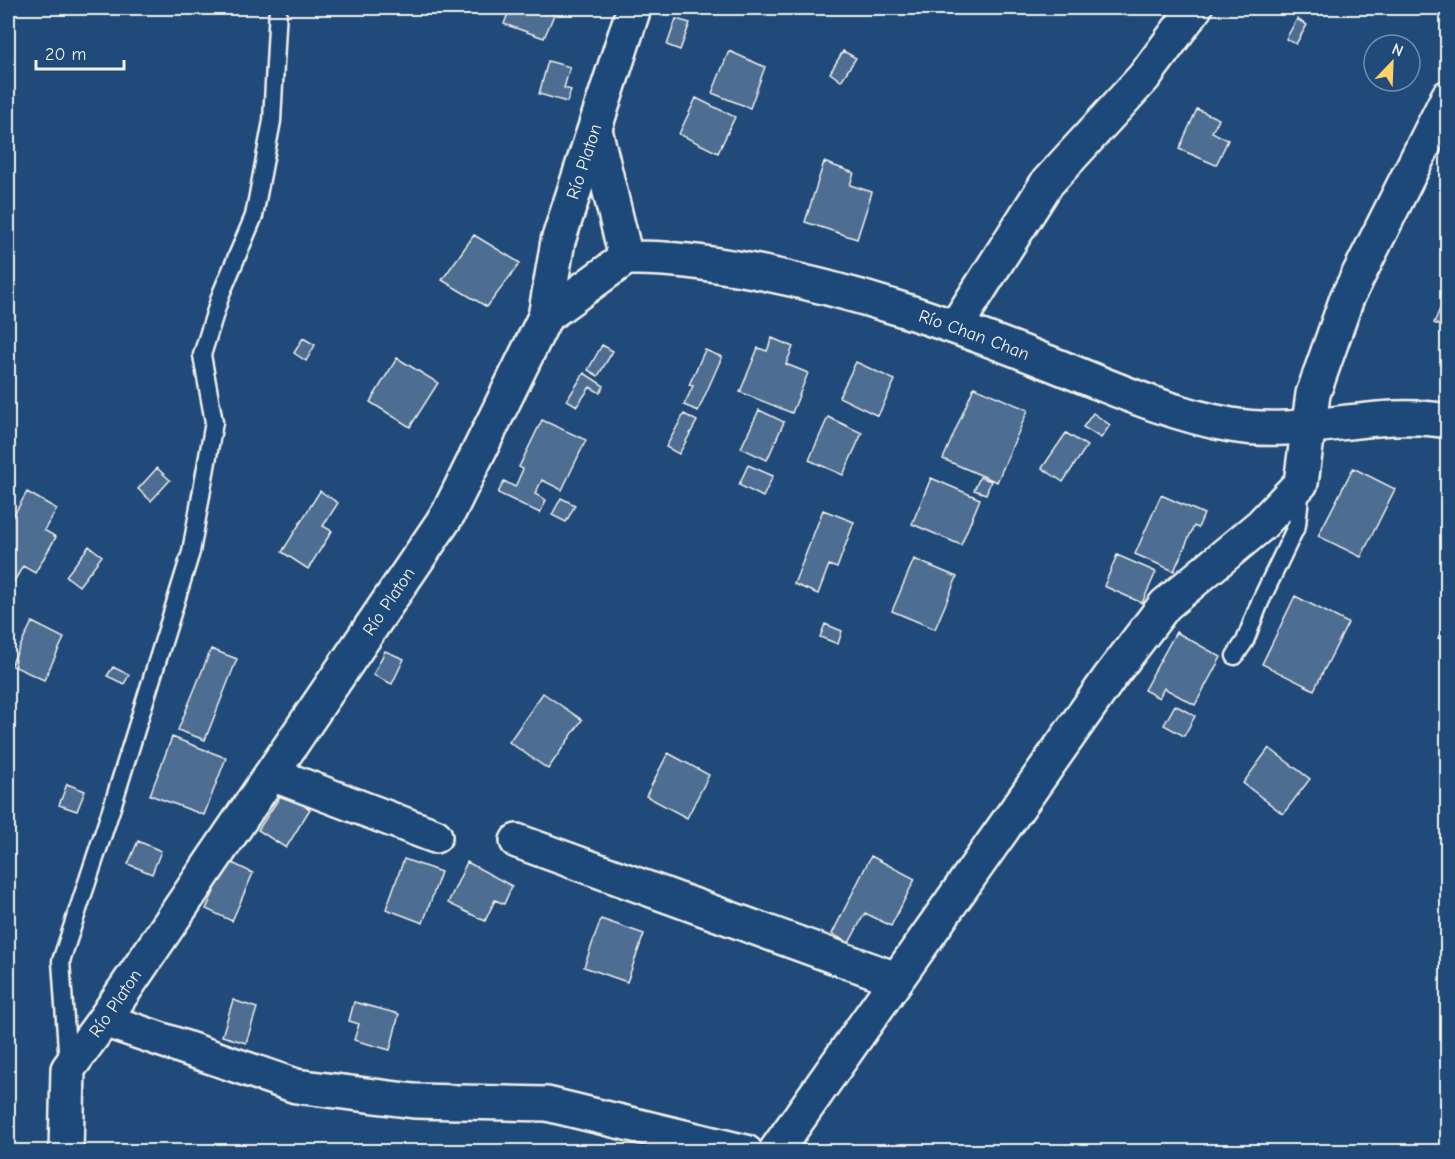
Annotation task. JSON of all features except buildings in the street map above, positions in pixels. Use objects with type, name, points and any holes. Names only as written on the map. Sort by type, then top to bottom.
[{"type":"street","name":"Río Platon","points":[[68,1069],[104,1020],[448,514],[544,317],[558,241],[634,8]]},
{"type":"street","points":[[956,326],[1047,183],[1144,77],[1195,8]]},
{"type":"street","points":[[775,1152],[1110,677],[1165,605],[1262,525],[1302,483],[1307,427],[1313,394],[1347,298],[1448,97]]},
{"type":"street","points":[[544,317],[626,258],[595,130]]},
{"type":"street","name":"Río Chan Chan","points":[[626,258],[685,259],[812,282],[956,326],[1163,407],[1232,425],[1307,427],[1428,417],[1448,421]]},
{"type":"street","points":[[272,774],[435,836]]},
{"type":"street","points":[[517,841],[896,979]]},
{"type":"street","points":[[104,1020],[296,1086],[414,1101],[547,1104],[746,1152]]},
{"type":"street","points":[[66,1152],[68,1069]]},
{"type":"lane","points":[[68,1069],[61,962],[113,804],[191,552],[214,422],[202,355],[221,294],[254,216],[272,120],[278,8]]},
{"type":"lane","points":[[1235,656],[1245,641],[1260,602],[1297,525],[1302,483]]}]
